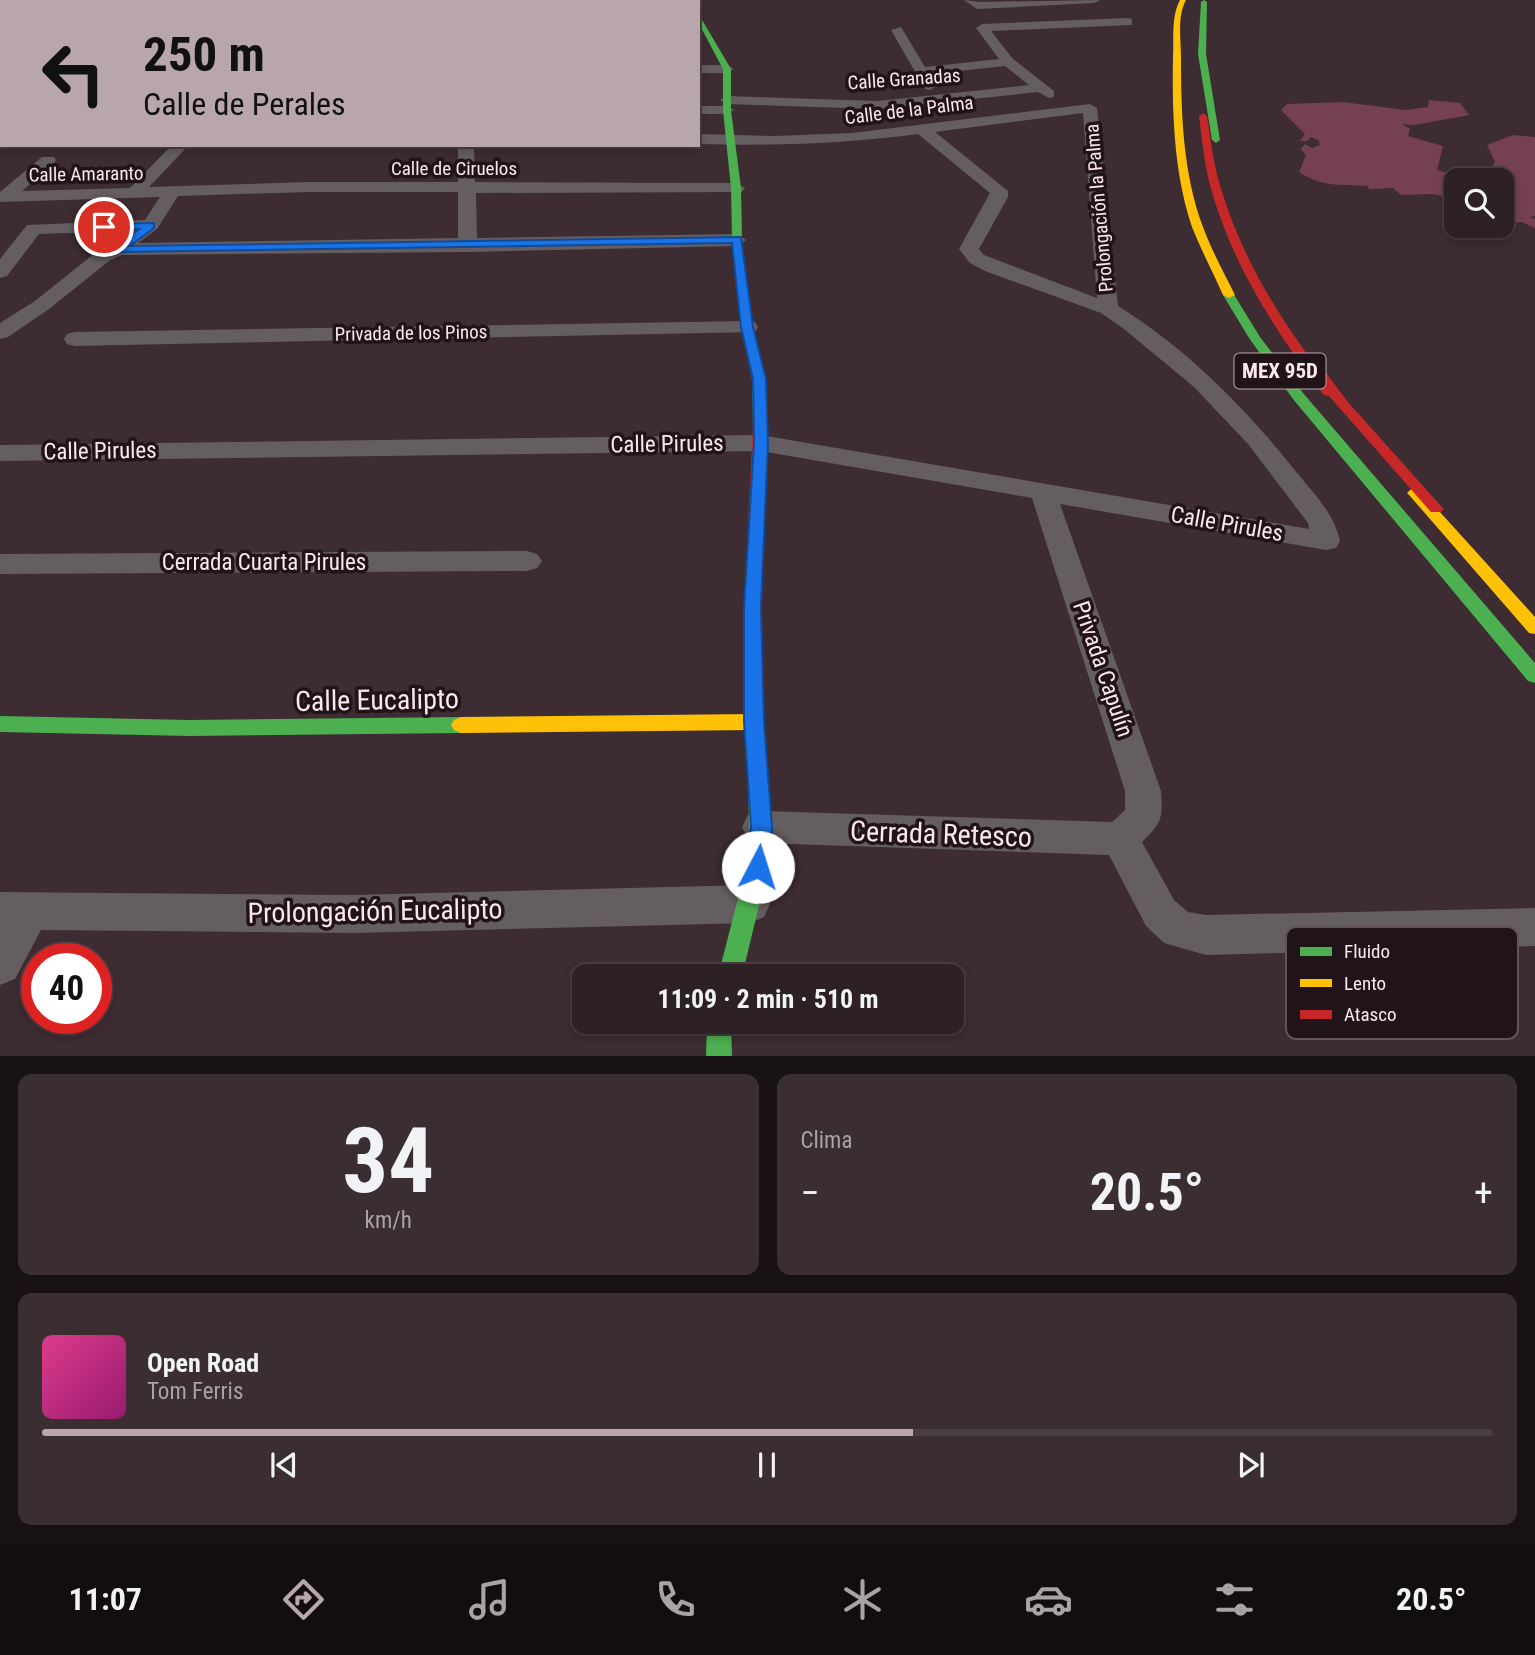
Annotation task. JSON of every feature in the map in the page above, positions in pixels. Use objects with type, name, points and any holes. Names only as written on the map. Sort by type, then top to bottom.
[{"type":"main road","name":"MEX 95D","points":[[1183,0],[1178,9],[1176,77],[1186,183],[1194,217],[1228,295],[1255,338],[1298,396],[1535,674]]},
{"type":"main road","points":[[1190,0],[1184,7],[1181,22],[1189,174],[1201,225],[1222,269],[1252,324],[1307,401],[1535,674]]},
{"type":"main road","name":"MEX 95D","points":[[1202,0],[1192,14],[1194,55],[1215,184],[1227,223],[1250,272],[1309,368],[1448,532],[1535,628]]},
{"type":"main road","points":[[1202,0],[1201,19],[1210,111],[1238,234],[1259,282],[1288,331],[1342,404],[1535,621]]},
{"type":"main road","points":[[700,20],[727,69],[727,105],[736,188],[737,240],[747,327],[759,379],[761,443],[752,607],[754,722],[761,852],[733,964]]},
{"type":"main road","name":"Calle Eucalipto","points":[[0,724],[189,728],[754,722]]},
{"type":"main road","points":[[719,1034],[719,1056]]},
{"type":"street","points":[[974,3],[1094,0]]},
{"type":"street","points":[[1066,111],[1008,62],[982,28],[1128,22]]},
{"type":"street","points":[[897,30],[933,92]]},
{"type":"street","points":[[920,71],[1008,62]]},
{"type":"street","points":[[700,69],[727,69]]},
{"type":"street","name":"Calle Granadas","points":[[700,110],[727,105],[878,105],[1041,88]]},
{"type":"street","name":"Calle de la Palma","points":[[732,138],[820,140],[1090,107]]},
{"type":"street","name":"Prolongación la Palma","points":[[1090,107],[1108,309]]},
{"type":"street","name":"Prolongación la Palma","points":[[920,128],[999,191],[999,197],[969,248],[977,259],[992,267],[1108,309],[1140,330],[1225,404],[1257,439],[1322,522],[1326,541]]},
{"type":"street","points":[[700,139],[732,138]]},
{"type":"street","points":[[133,194],[179,147]]},
{"type":"street","points":[[466,147],[468,246]]},
{"type":"street","points":[[3,196],[48,160]]},
{"type":"street","name":"Calle de Ciruelos","points":[[172,192],[309,187],[466,190],[736,188]]},
{"type":"street","points":[[0,332],[42,305],[102,257],[151,225],[172,192]]},
{"type":"street","name":"Calle Amaranto","points":[[3,196],[172,192]]},
{"type":"street","points":[[0,272],[34,229],[151,225]]},
{"type":"street","points":[[118,249],[737,240]]},
{"type":"street","name":"Privada de los Pinos","points":[[75,339],[747,327]]},
{"type":"street","name":"Calle Pirules","points":[[0,453],[761,443],[1326,541]]},
{"type":"street","name":"Privada Capulín","points":[[1043,492],[1143,790],[1144,816],[1120,839]]},
{"type":"street","name":"Cerrada Cuarta Pirules","points":[[0,564],[527,561]]},
{"type":"street","name":"Cerrada Retesco","points":[[761,827],[1120,839]]},
{"type":"street","points":[[1120,839],[1160,913],[1178,929],[1206,934],[1286,932]]},
{"type":"street","name":"Prolongación Eucalipto","points":[[16,911],[354,914],[750,904]]},
{"type":"street","points":[[0,964],[16,911]]},
{"type":"shaded area","points":[[1429,100],[1460,103],[1469,115],[1414,125],[1402,124],[1410,129],[1408,136],[1443,146],[1437,170],[1444,172],[1444,196],[1401,195],[1393,188],[1369,189],[1368,186],[1324,183],[1308,177],[1299,172],[1306,155],[1301,149],[1305,144],[1312,148],[1320,145],[1318,140],[1311,137],[1307,141],[1300,141],[1305,134],[1281,110],[1287,104],[1343,102],[1406,110],[1428,107]]},
{"type":"shaded area","points":[[1513,135],[1535,137],[1535,216],[1530,217],[1535,219],[1535,228],[1522,222],[1514,223],[1514,168],[1491,168],[1495,162],[1487,145]]},
{"type":"traffic: fast","points":[[1204,2],[1202,54],[1216,140]]},
{"type":"traffic: fast","points":[[700,19],[727,69],[727,110],[736,188],[737,240],[747,327],[759,379],[760,425]]},
{"type":"traffic: fast","points":[[1229,295],[1255,338],[1298,396],[1535,676]]},
{"type":"traffic: fast","points":[[733,964],[761,852],[754,699]]},
{"type":"traffic: fast","points":[[0,724],[189,728],[461,725]]},
{"type":"traffic: fast","points":[[719,1034],[719,1056]]},
{"type":"traffic: slow","points":[[1183,0],[1178,9],[1177,59],[1183,168],[1197,226],[1229,295]]},
{"type":"traffic: slow","points":[[1415,493],[1535,628]]},
{"type":"traffic: slow","points":[[461,725],[754,722]]},
{"type":"traffic: jam","points":[[1203,116],[1215,185],[1247,268],[1276,320],[1329,392]]},
{"type":"traffic: jam","points":[[1316,369],[1342,404],[1436,509]]},
{"type":"traffic: jam","points":[[754,699],[753,607],[760,425]]},
{"type":"route","points":[[104,227],[151,225],[118,249],[737,240],[747,327],[759,379],[761,443],[752,607],[754,722],[761,827],[758,867]]}]
